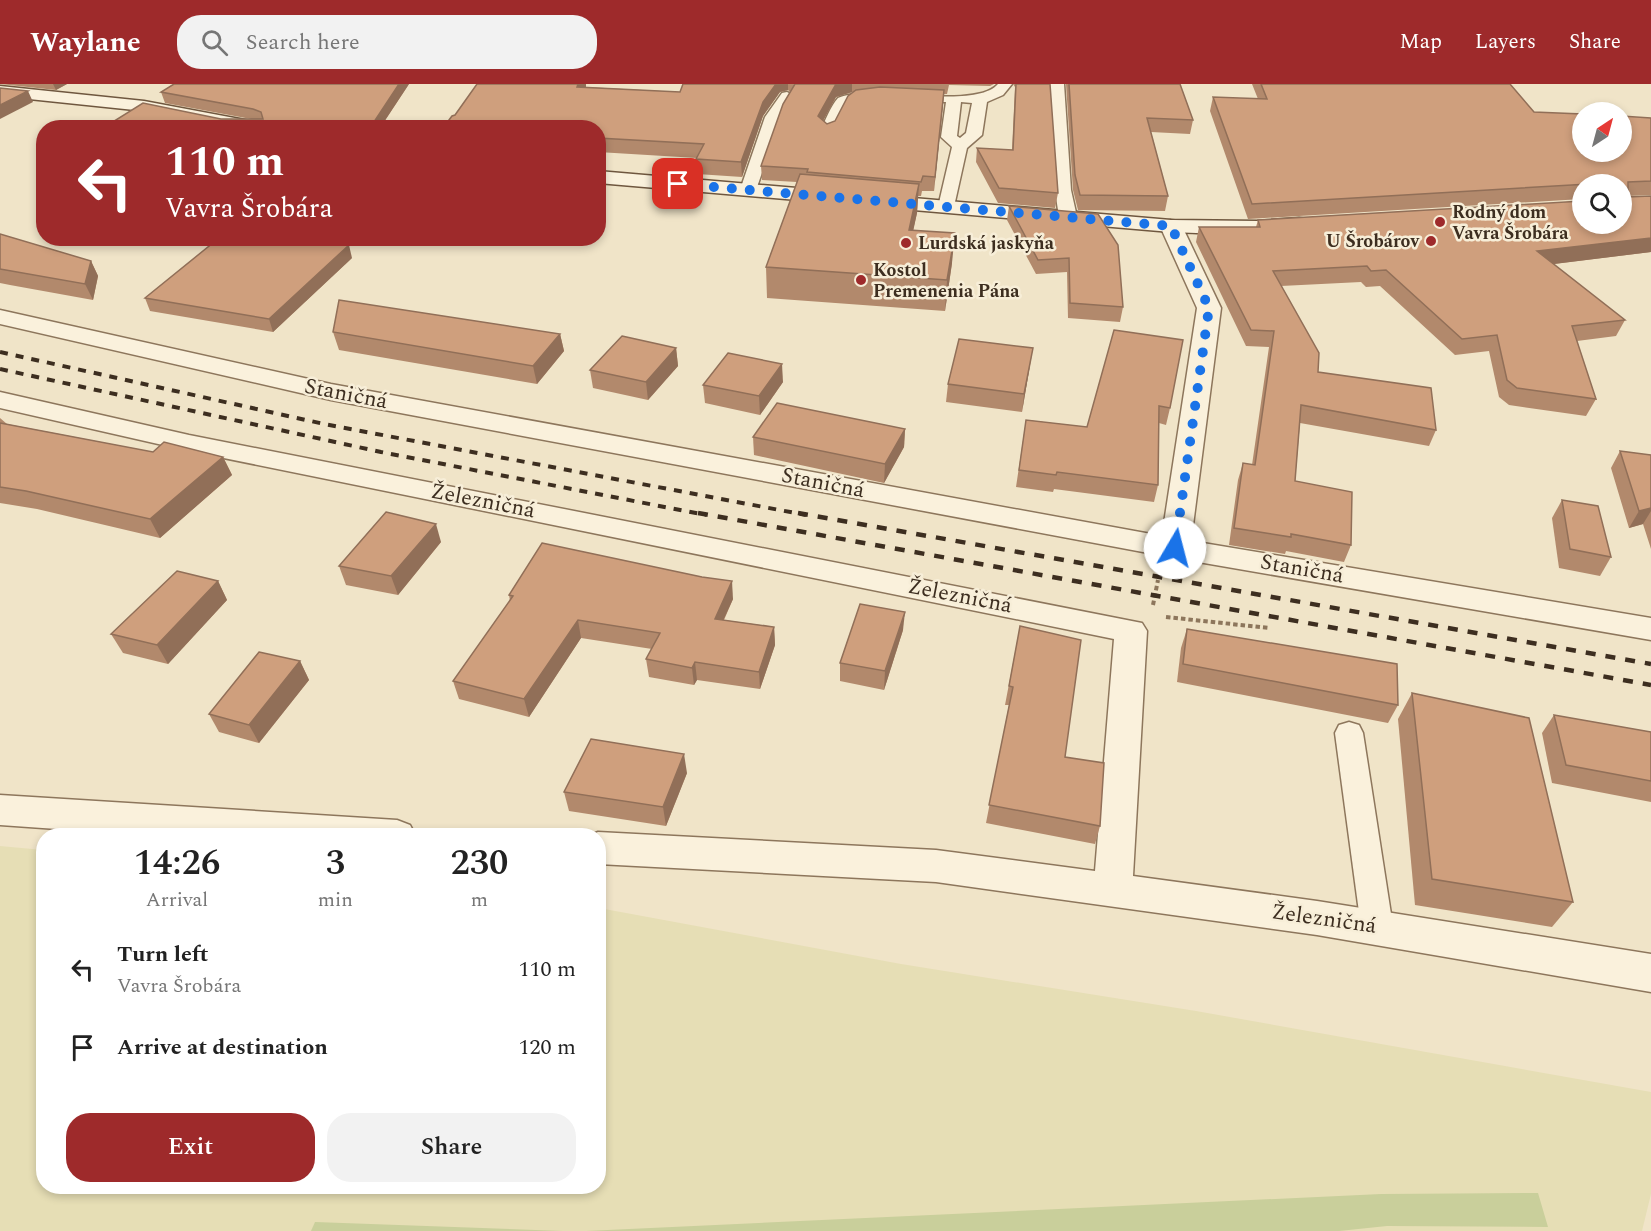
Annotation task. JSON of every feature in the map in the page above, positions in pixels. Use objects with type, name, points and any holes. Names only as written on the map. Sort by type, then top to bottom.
[{"type":"street","points":[[0,91],[144,106],[215,120]]},
{"type":"street","points":[[606,178],[1171,226],[1258,227],[1316,223]]},
{"type":"street","points":[[1171,226],[1209,308],[1175,548]]},
{"type":"street","name":"Staničná","points":[[0,316],[332,392],[1175,548],[1651,629]]},
{"type":"street","name":"Železničná","points":[[0,400],[189,443],[1131,631]]},
{"type":"street","points":[[1113,890],[1131,631]]},
{"type":"street","points":[[0,810],[275,828]]},
{"type":"street","name":"Železničná","points":[[606,848],[936,866],[1377,927],[1651,973]]},
{"type":"lane","points":[[828,131],[845,100],[853,96],[981,99],[1004,88],[1005,84]]},
{"type":"lane","points":[[1057,84],[1068,217]]},
{"type":"lane","points":[[748,190],[773,117],[787,96]]},
{"type":"lane","points":[[954,99],[949,137],[960,146]]},
{"type":"lane","points":[[947,207],[960,146],[974,135],[977,108],[981,99]]},
{"type":"lane","points":[[1348,733],[1377,927]]},
{"type":"path","points":[[1131,631],[1151,617],[1187,616],[1240,627],[1269,628]]},
{"type":"shaded area","points":[[0,846],[36,849],[36,1194],[606,1194],[606,909],[901,964],[1196,1011],[1651,1092],[1651,1194],[1642,1231],[0,1231]]},
{"type":"green space","points":[[1538,1193],[1548,1227],[1387,1226],[1339,1231],[586,1231],[1381,1194]]},
{"type":"green space","points":[[315,1222],[563,1231],[311,1231]]},
{"type":"building","points":[[174,84],[399,84],[375,120],[116,120],[143,103],[221,119],[263,119],[261,112],[253,109],[161,92]]},
{"type":"building","points":[[477,84],[578,84],[577,87],[680,92],[683,84],[776,84],[763,102],[741,162],[696,159],[704,144],[606,138],[606,120],[449,120]]},
{"type":"building","points":[[795,84],[836,84],[818,116],[827,124],[835,121],[848,96],[856,90],[880,87],[944,90],[935,177],[923,176],[921,182],[761,166],[783,104]]},
{"type":"building","points":[[1016,84],[1050,84],[1058,193],[999,188],[977,148],[1013,150]]},
{"type":"building","points":[[1069,84],[1180,84],[1193,120],[1147,118],[1168,196],[1080,195],[1075,175]]},
{"type":"building","points":[[1261,84],[1510,84],[1534,112],[1572,114],[1572,162],[1632,162],[1632,117],[1651,118],[1651,181],[1632,182],[1632,174],[1572,174],[1572,185],[1252,204],[1213,97],[1267,99]]},
{"type":"building","points":[[0,88],[28,91],[0,105]]},
{"type":"building","points":[[800,174],[919,184],[909,230],[955,233],[947,280],[766,267]]},
{"type":"building","points":[[1651,196],[1651,238],[1537,251],[1625,320],[1572,326],[1596,399],[1517,388],[1507,380],[1497,335],[1462,339],[1386,270],[1371,271],[1367,266],[1273,271],[1319,353],[1318,372],[1431,388],[1436,430],[1301,405],[1295,481],[1352,492],[1351,545],[1291,534],[1291,537],[1234,528],[1243,463],[1255,465],[1274,331],[1251,330],[1199,227],[1260,227],[1258,220],[1572,202],[1572,234],[1632,234],[1632,197]]},
{"type":"building","points":[[1009,206],[1098,214],[1118,245],[1123,307],[1070,303],[1069,258],[1038,260]]},
{"type":"building","points":[[0,234],[91,261],[85,284],[0,269]]},
{"type":"building","points":[[209,246],[348,246],[269,319],[145,298]]},
{"type":"building","points":[[339,300],[560,334],[533,366],[333,332]]},
{"type":"building","points":[[1114,330],[1183,340],[1170,408],[1159,406],[1158,485],[1057,472],[1056,475],[1019,470],[1026,420],[1087,427]]},
{"type":"building","points":[[622,336],[676,348],[646,382],[590,370]]},
{"type":"building","points":[[959,339],[1033,348],[1024,394],[948,384]]},
{"type":"building","points":[[728,353],[782,364],[759,396],[703,385]]},
{"type":"building","points":[[777,403],[905,429],[885,464],[753,437]]},
{"type":"building","points":[[0,423],[153,452],[164,442],[223,457],[150,519],[0,487]]},
{"type":"building","points":[[1620,451],[1651,455],[1651,508],[1639,511]]},
{"type":"building","points":[[1562,500],[1598,506],[1611,557],[1570,549]]},
{"type":"building","points":[[386,512],[436,524],[391,576],[339,566]]},
{"type":"building","points":[[542,543],[702,577],[732,581],[715,619],[774,627],[759,672],[695,662],[692,668],[646,659],[660,633],[578,620],[524,699],[453,681],[513,596],[509,595]]},
{"type":"building","points":[[177,571],[218,581],[157,645],[111,634]]},
{"type":"building","points":[[860,604],[905,612],[885,671],[840,663]]},
{"type":"building","points":[[1020,626],[1081,640],[1065,757],[1104,763],[1100,826],[989,805],[1013,687],[1009,686]]},
{"type":"building","points":[[1187,629],[1397,664],[1398,705],[1183,664]]},
{"type":"building","points":[[259,652],[300,661],[249,725],[209,714]]},
{"type":"building","points":[[1412,693],[1529,718],[1573,902],[1432,879]]},
{"type":"building","points":[[1554,715],[1651,732],[1651,781],[1566,765]]},
{"type":"building","points":[[591,739],[684,754],[663,807],[564,792]]},
{"type":"railway","points":[[0,352],[324,424],[806,515]]},
{"type":"railway","points":[[0,369],[381,452],[706,515]]},
{"type":"railway","points":[[698,513],[1651,685]]},
{"type":"railway","points":[[798,513],[1651,664]]},
{"type":"place","name":"Rodný dom Vavra Šrobára","points":[[1440,222]]},
{"type":"place","name":"U Šrobárov","points":[[1431,241]]},
{"type":"place","name":"Lurdská jaskyňa","points":[[906,243]]},
{"type":"place","name":"Kostol Premenenia Pána","points":[[861,280]]},
{"type":"route","points":[[678,184],[1171,226],[1209,308],[1175,548]]}]
